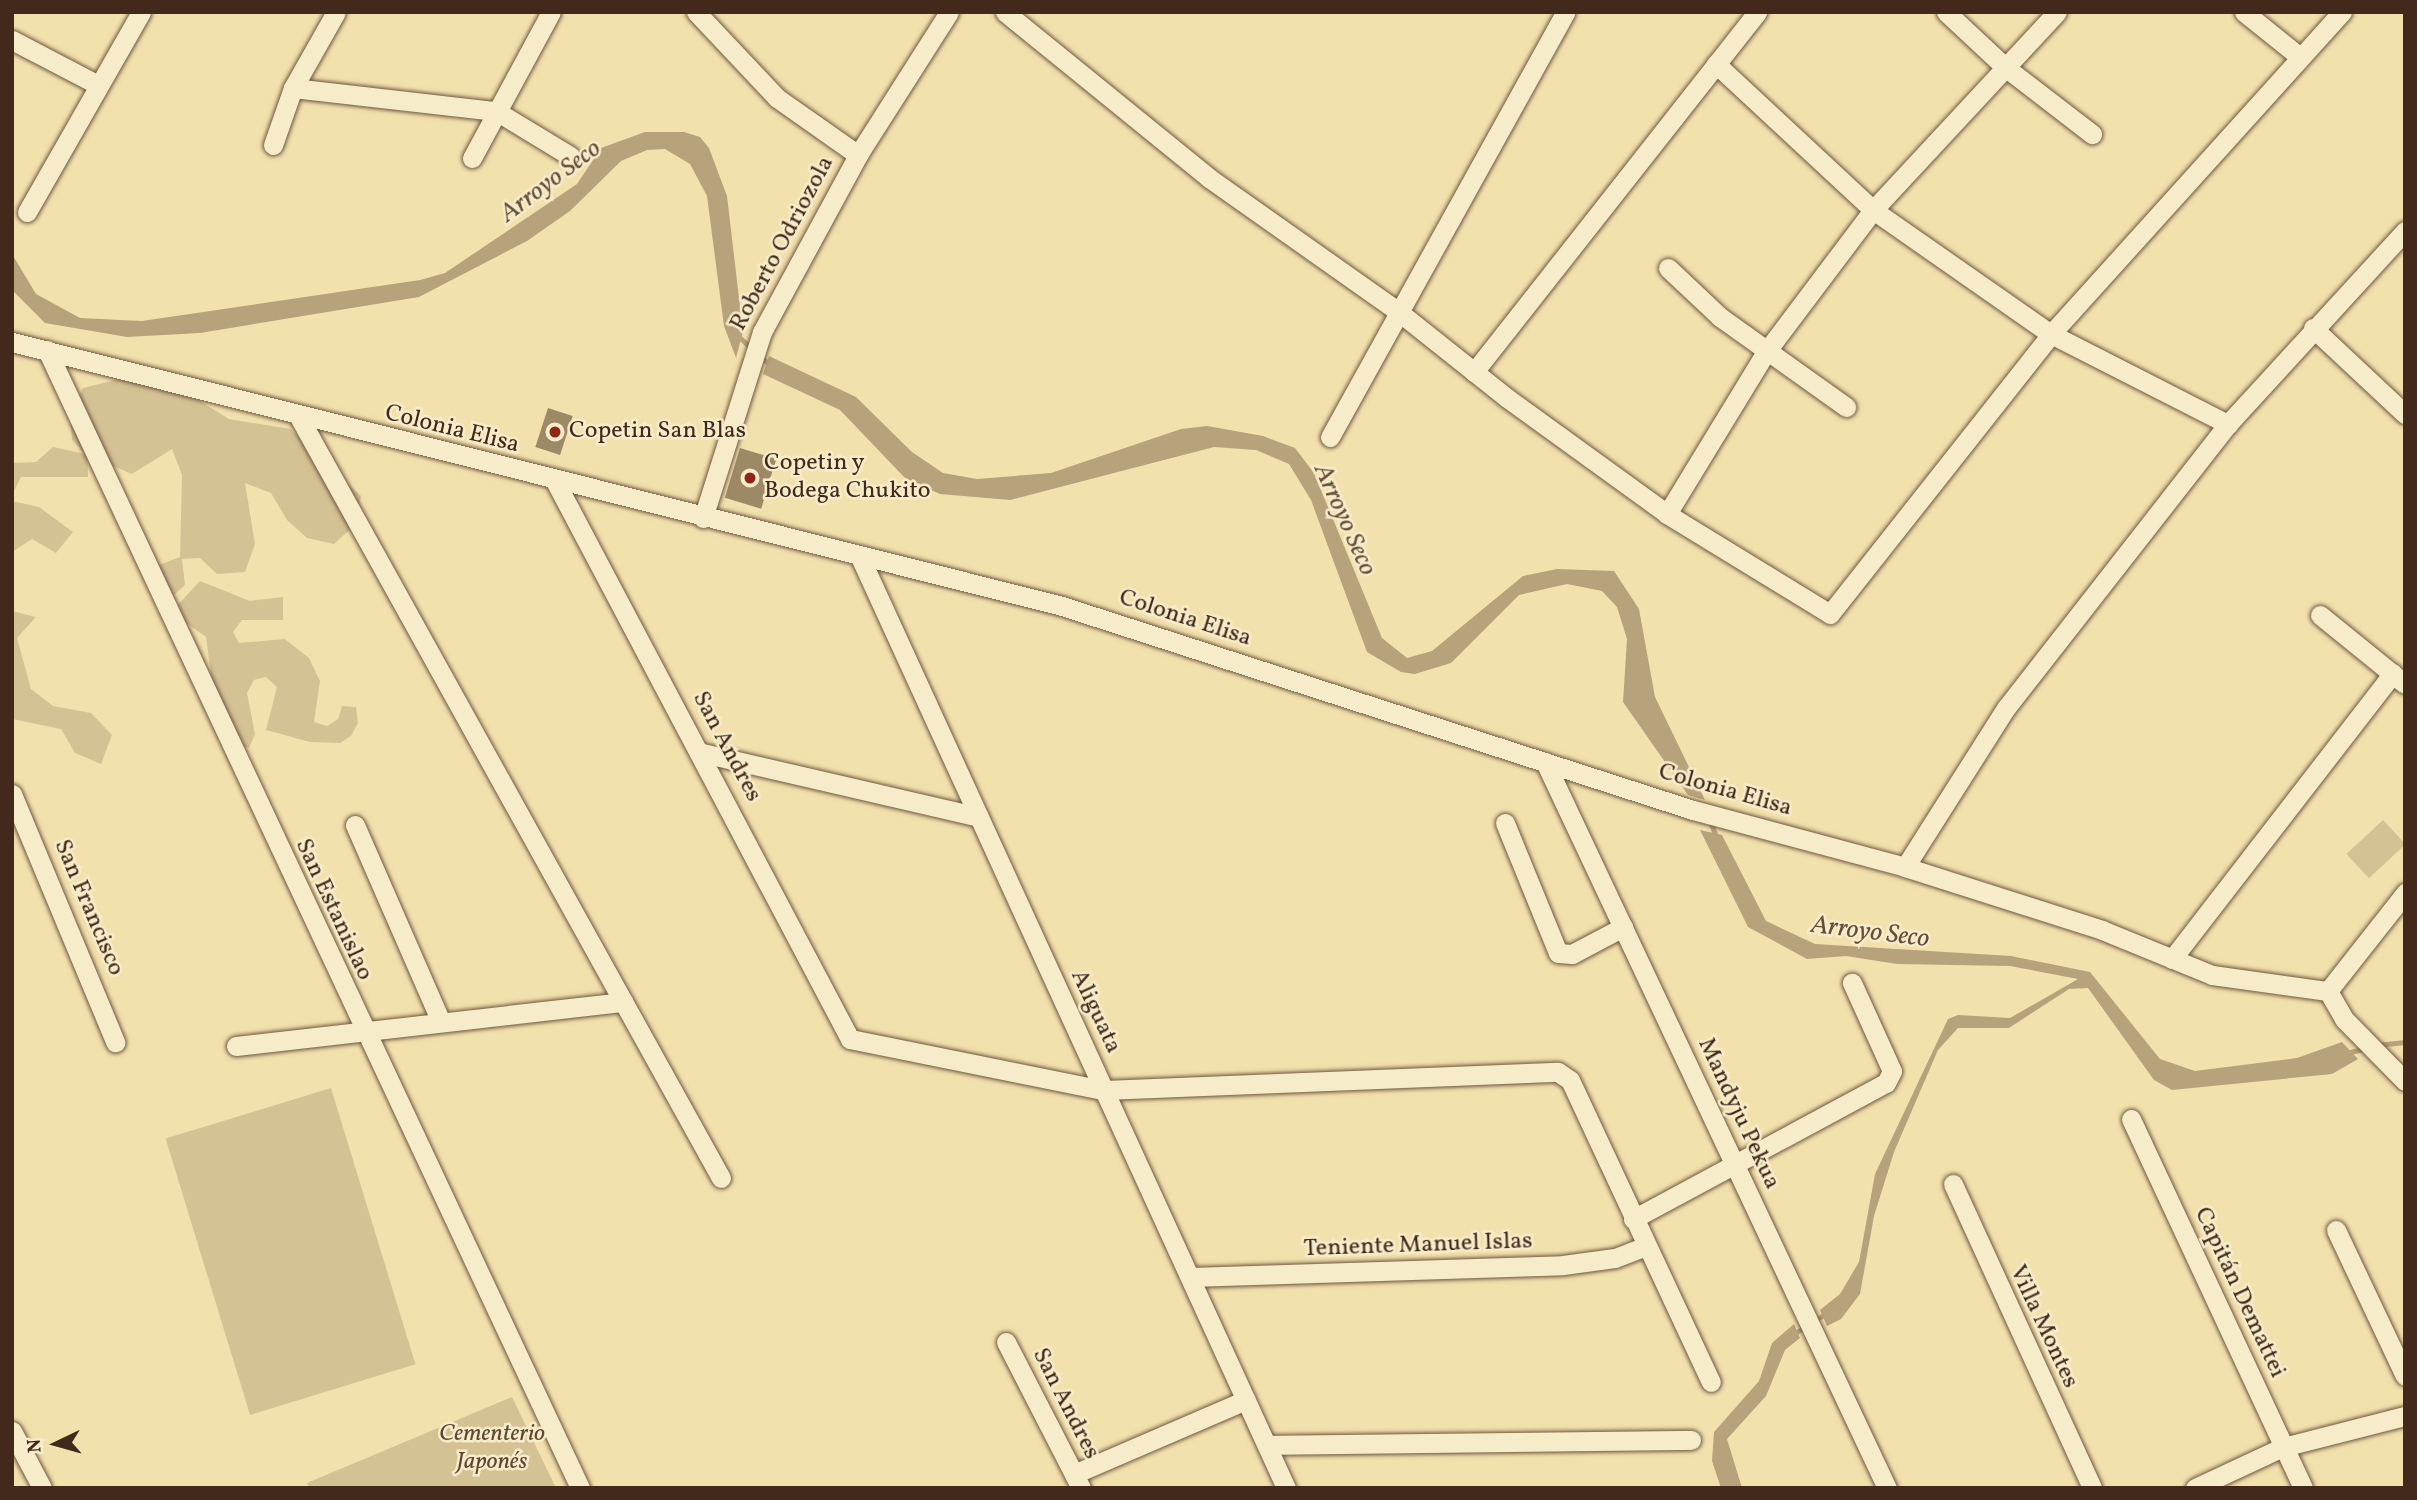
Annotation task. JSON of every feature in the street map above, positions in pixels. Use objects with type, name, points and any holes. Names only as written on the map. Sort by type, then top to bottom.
[{"type":"street","points":[[27,212],[141,12]]},
{"type":"street","points":[[273,145],[293,88],[336,12]]},
{"type":"street","points":[[472,158],[551,12]]},
{"type":"street","points":[[696,12],[773,94],[858,155]]},
{"type":"street","name":"Roberto Odriozola","points":[[703,518],[745,375],[762,332],[858,155],[949,12]]},
{"type":"street","points":[[1005,12],[1209,178],[1399,312],[1474,372],[1667,514],[1829,614],[2051,334],[2342,12]]},
{"type":"street","points":[[1330,437],[1566,12]]},
{"type":"street","points":[[1474,372],[1757,12]]},
{"type":"street","points":[[1946,12],[2005,67],[2092,134]]},
{"type":"street","points":[[1667,514],[1766,352],[1873,210],[2057,12]]},
{"type":"street","points":[[2244,12],[2300,57]]},
{"type":"street","points":[[12,40],[97,85]]},
{"type":"street","points":[[1716,64],[1873,210],[2051,334],[2228,424]]},
{"type":"street","points":[[293,88],[496,111],[570,156]]},
{"type":"street","points":[[1905,867],[2006,708],[2228,424],[2313,328],[2405,231]]},
{"type":"street","points":[[1668,268],[1766,352],[1846,407]]},
{"type":"street","points":[[2313,328],[2405,414]]},
{"type":"street","name":"Colonia Elisa","points":[[12,342],[299,417],[1062,606],[1702,813],[1905,867],[2102,930],[2172,959],[2246,984],[2328,991]]},
{"type":"street","name":"San Estanislao","points":[[47,350],[364,1034],[580,1488]]},
{"type":"street","points":[[299,417],[721,1178]]},
{"type":"street","name":"San Andres","points":[[555,481],[702,753],[850,1039],[1104,1090]]},
{"type":"street","name":"Aliguata","points":[[860,557],[1286,1488]]},
{"type":"street","points":[[2172,959],[2399,678],[2320,615]]},
{"type":"street","points":[[702,753],[979,817]]},
{"type":"street","name":"Mandyju Pekua","points":[[1545,762],[1887,1488]]},
{"type":"street","name":"San Francisco","points":[[12,794],[115,1042]]},
{"type":"street","points":[[1505,823],[1558,953],[1572,954],[1623,927]]},
{"type":"street","points":[[355,825],[440,1020]]},
{"type":"street","points":[[2401,1079],[2344,1019],[2328,991],[2405,893]]},
{"type":"street","points":[[1633,1219],[1735,1167],[1890,1078],[1852,983]]},
{"type":"street","points":[[236,1046],[364,1034],[440,1020],[624,1002]]},
{"type":"street","points":[[1104,1090],[1558,1072],[1570,1080],[1711,1382]]},
{"type":"street","name":"Capitán Demattei","points":[[2131,1119],[2303,1488]]},
{"type":"street","name":"Villa Montes","points":[[1953,1185],[2092,1488]]},
{"type":"street","points":[[2336,1230],[2405,1376]]},
{"type":"street","name":"Teniente Manuel Islas","points":[[1189,1278],[1563,1265],[1615,1258],[1646,1246]]},
{"type":"street","name":"San Andres","points":[[1006,1342],[1077,1481]]},
{"type":"street","points":[[1077,1481],[1246,1400]]},
{"type":"street","points":[[2195,1488],[2283,1447],[2405,1416]]},
{"type":"street","points":[[12,1431],[42,1488]]},
{"type":"street","points":[[1267,1446],[1691,1440]]},
{"type":"green space","points":[[151,371],[229,419],[290,429],[361,496],[355,525],[334,544],[307,538],[287,520],[271,493],[245,483],[255,544],[245,572],[217,574],[200,558],[182,559],[185,585],[166,602],[152,591],[159,565],[180,557],[182,475],[172,449],[132,474],[87,455],[88,477],[21,477],[12,495],[12,463],[36,462],[53,447],[85,454],[72,440],[70,412],[83,388]]},
{"type":"green space","points":[[12,501],[39,507],[73,532],[56,553],[32,539],[12,552]]},
{"type":"green space","points":[[200,581],[250,601],[283,597],[283,620],[242,620],[233,632],[239,643],[285,639],[309,658],[320,681],[314,722],[327,726],[338,719],[342,706],[356,707],[358,723],[351,736],[340,743],[310,742],[266,730],[277,687],[266,677],[254,680],[247,693],[255,734],[249,748],[240,746],[216,712],[206,637],[171,612]]},
{"type":"green space","points":[[12,611],[36,617],[17,638],[31,689],[53,706],[91,713],[112,735],[101,764],[75,753],[61,729],[12,719]]},
{"type":"green space","points":[[2383,820],[2405,845],[2369,878],[2346,854]]},
{"type":"green space","points":[[331,1088],[415,1364],[250,1415],[166,1139]]},
{"type":"green space","name":"Cementerio Japonés","points":[[512,1397],[556,1488],[310,1488],[307,1483]]},
{"type":"shaded area","points":[[645,132],[684,132],[700,137],[709,148],[727,196],[743,332],[736,358],[724,326],[707,196],[690,164],[665,149],[647,150],[621,161],[570,211],[527,241],[419,297],[200,333],[127,337],[45,323],[12,290],[12,254],[36,294],[80,318],[142,321],[420,280],[445,273],[577,184],[601,148]]},
{"type":"shaded area","points":[[769,356],[856,397],[912,452],[943,473],[977,479],[1051,473],[1181,429],[1207,426],[1263,436],[1295,448],[1314,473],[1382,638],[1407,658],[1432,651],[1523,576],[1557,569],[1614,571],[1639,609],[1655,697],[1705,800],[1688,795],[1623,702],[1627,639],[1617,607],[1602,591],[1567,584],[1519,595],[1451,663],[1415,674],[1401,672],[1367,652],[1311,500],[1289,464],[1256,450],[1214,447],[1010,500],[940,494],[905,478],[840,410],[763,374]]},
{"type":"shaded area","points":[[1700,830],[1722,835],[1766,921],[1815,944],[2011,956],[2090,972],[2160,1059],[2195,1071],[2297,1058],[2342,1042],[2358,1059],[2332,1074],[2172,1090],[2154,1080],[2088,988],[2069,989],[2009,1028],[1958,1028],[1938,1050],[1894,1152],[1874,1216],[1860,1294],[1841,1319],[1827,1326],[1820,1310],[1840,1294],[1859,1262],[1875,1174],[1948,1019],[1958,1015],[2010,1018],[2078,979],[2010,966],[1897,964],[1846,956],[1807,959],[1748,927]]},
{"type":"shaded area","points":[[1794,1324],[1800,1338],[1785,1350],[1766,1396],[1727,1439],[1742,1488],[1721,1488],[1712,1461],[1714,1432],[1759,1381],[1772,1343]]},
{"type":"building","name":"Copetin San Blas","points":[[548,408],[573,416],[560,455],[535,447]]},
{"type":"building","name":"Copetin y Bodega Chukito","points":[[740,448],[776,459],[761,509],[725,498]]},
{"type":"waterway","name":"Arroyo Seco","points":[[738,336],[772,367]]},
{"type":"waterway","name":"Arroyo Seco","points":[[1709,819],[1717,839]]},
{"type":"waterway","name":"Arroyo Seco","points":[[2377,1045],[2405,1042]]},
{"type":"waterway","name":"Arroyo Seco","points":[[2346,1053],[2367,1048]]},
{"type":"waterway","points":[[1792,1335],[1828,1312]]},
{"type":"place","name":"Copetin San Blas","points":[[555,432]]},
{"type":"place","name":"Copetin y Bodega Chukito","points":[[750,478]]}]
